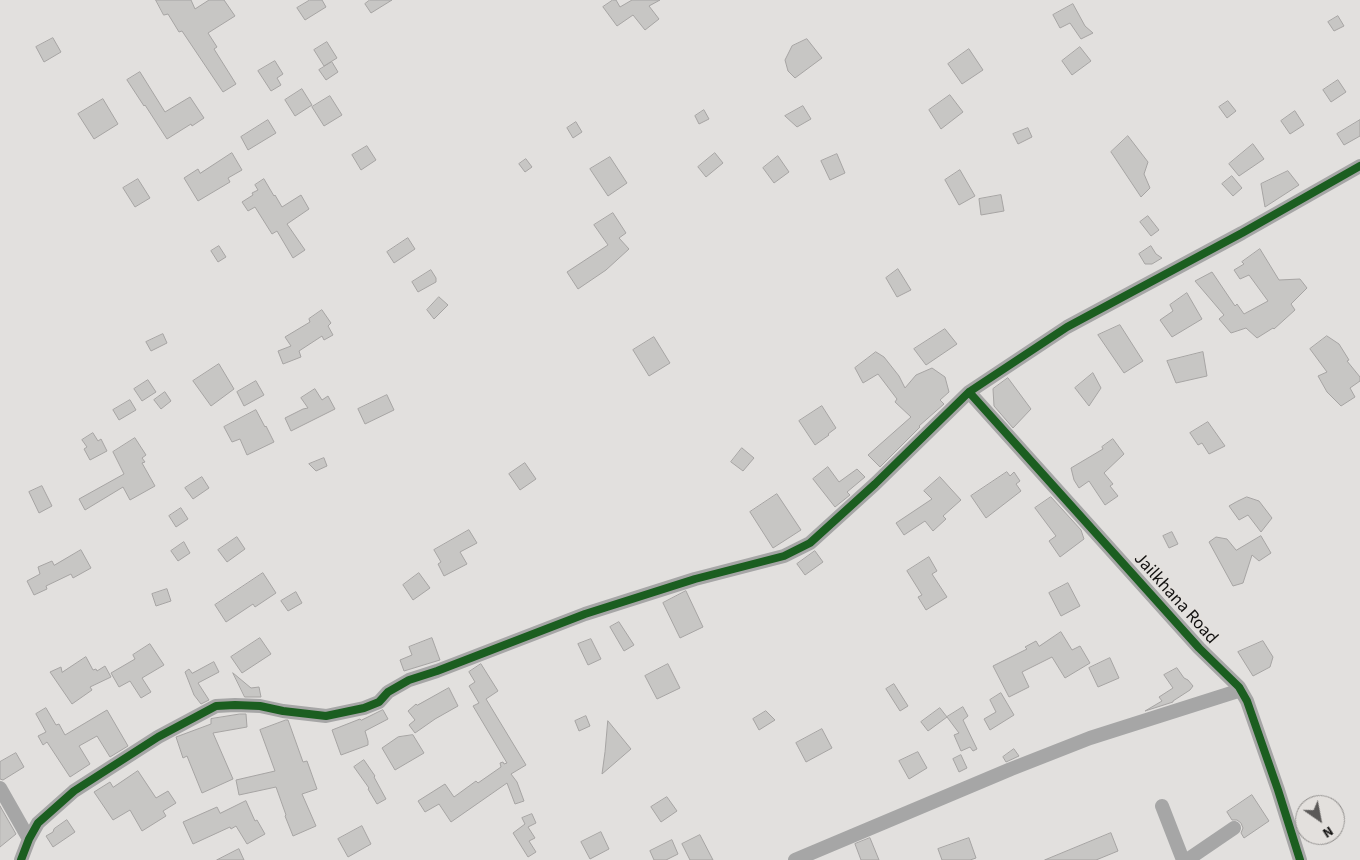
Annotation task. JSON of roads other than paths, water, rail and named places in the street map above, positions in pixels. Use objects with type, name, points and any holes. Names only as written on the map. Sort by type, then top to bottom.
[{"type":"street","points":[[21,860],[29,839],[38,824],[74,791],[158,736],[216,706],[260,706],[326,716],[364,708],[379,702],[388,692],[409,680],[437,672],[585,614],[695,579],[784,556],[810,543],[875,484],[969,392],[1067,327],[1242,233],[1360,166]]},
{"type":"street","name":"Jailkhana Road","points":[[969,392],[1199,648],[1241,690],[1247,701],[1278,790],[1300,860]]},
{"type":"street","points":[[794,860],[1090,738],[1241,690]]},
{"type":"street","points":[[0,788],[29,839]]},
{"type":"street","points":[[1162,806],[1182,860]]},
{"type":"street","points":[[1186,860],[1234,828]]}]
